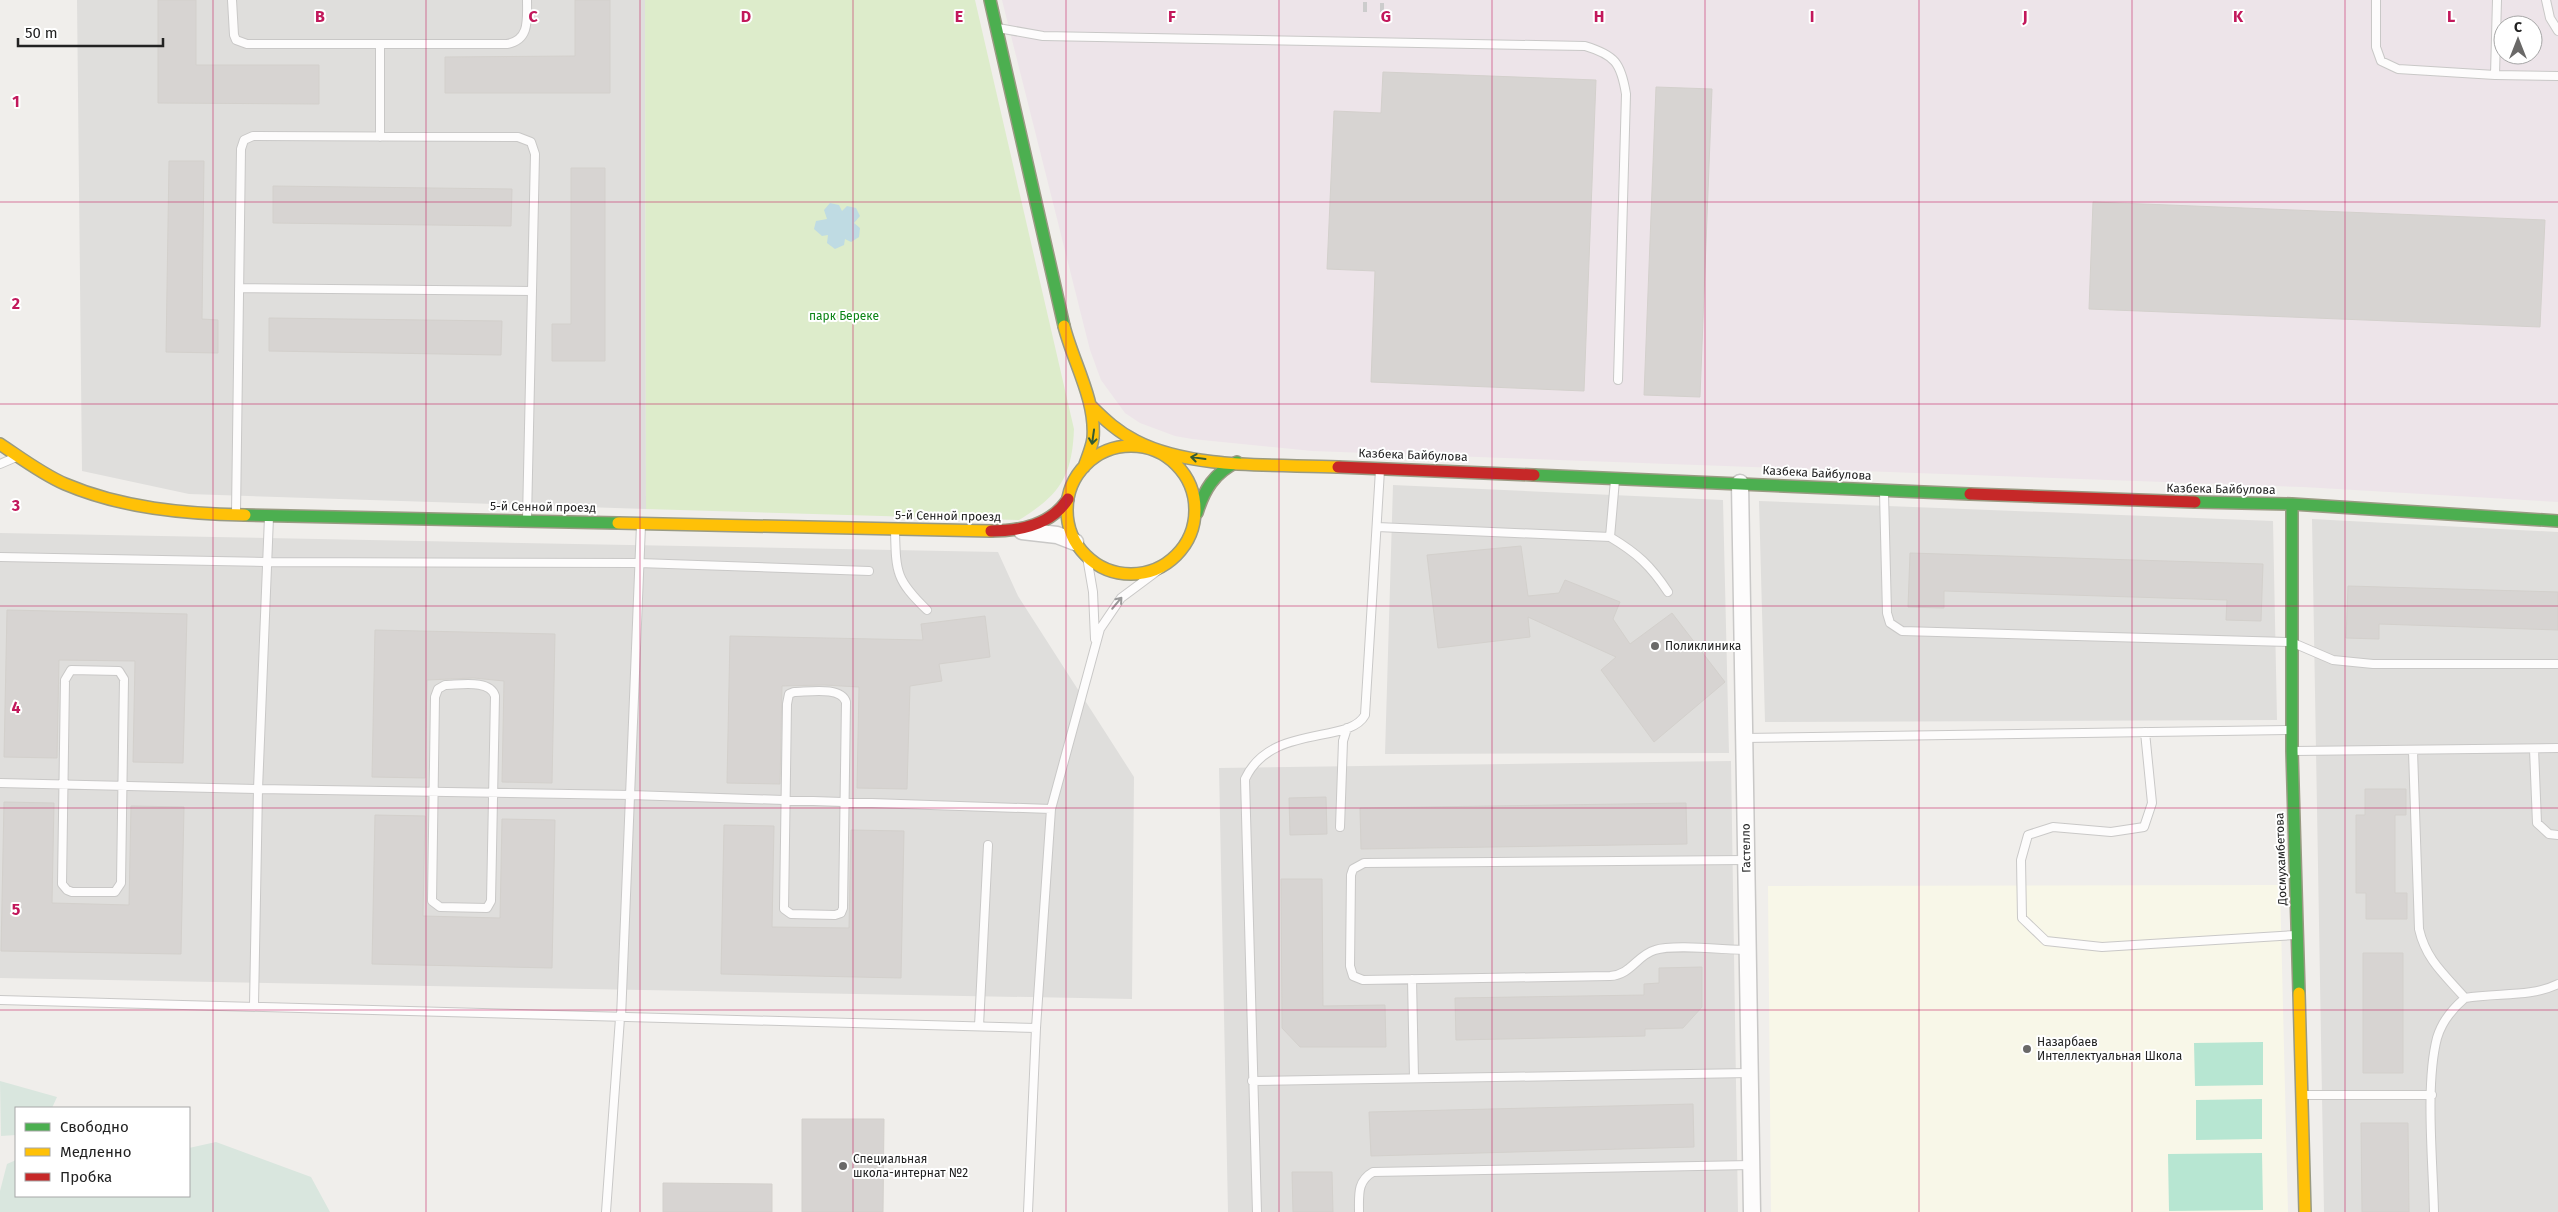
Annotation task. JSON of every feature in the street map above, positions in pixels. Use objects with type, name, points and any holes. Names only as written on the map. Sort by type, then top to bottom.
[{"type":"street","points":[[990,0],[1070,351],[1075,370],[1091,406],[1094,432],[1084,467]]},
{"type":"street","name":"Казбека Байбулова","points":[[1091,406],[1115,430],[1158,452],[1237,462],[2110,500],[2292,504],[2558,521]]},
{"type":"street","name":"5-й Сенной проезд","points":[[0,444],[66,483],[110,499],[156,510],[236,515],[1012,531],[1047,520],[1059,511],[1068,499]]},
{"type":"street","points":[[1195,517],[1194,498],[1188,479],[1175,463],[1158,452],[1139,446],[1119,447],[1100,454],[1084,467],[1073,482],[1068,499],[1068,522],[1075,542],[1087,557],[1104,569],[1124,574],[1144,573],[1164,566],[1186,546],[1195,517],[1210,481],[1218,471],[1237,462]]},
{"type":"street","name":"Гастелло","points":[[1740,483],[1752,1212]]},
{"type":"street","name":"Досмухамбетова","points":[[2292,504],[2292,751],[2304,1212]]},
{"type":"street","points":[[1012,531],[1057,535],[1075,542]]},
{"type":"lane","points":[[232,0],[232,30],[236,40],[241,43],[380,44],[516,42],[526,31],[527,0]]},
{"type":"lane","points":[[2376,0],[2376,46],[2381,61],[2398,70],[2558,76]]},
{"type":"lane","points":[[2495,75],[2497,0]]},
{"type":"lane","points":[[2546,0],[2550,18],[2558,31]]},
{"type":"lane","points":[[996,28],[1043,36],[1584,46],[1604,52],[1617,62],[1623,76],[1626,94],[1618,380]]},
{"type":"lane","points":[[380,44],[380,136]]},
{"type":"lane","points":[[236,515],[241,150],[244,140],[253,136],[518,136],[531,142],[535,154],[526,520]]},
{"type":"lane","points":[[239,288],[532,291]]},
{"type":"lane","points":[[0,464],[19,456]]},
{"type":"lane","points":[[1258,1212],[1252,1081],[1245,779],[1251,767],[1262,755],[1278,746],[1347,728],[1358,723],[1365,715],[1378,527],[1380,467]]},
{"type":"lane","points":[[1610,537],[1616,478]]},
{"type":"lane","points":[[1884,490],[1887,613],[1890,623],[1902,631],[2291,642],[2333,660],[2373,664],[2558,664]]},
{"type":"lane","points":[[254,1005],[258,789],[265,562],[269,515]]},
{"type":"lane","points":[[606,1212],[620,1018],[631,795],[641,522]]},
{"type":"lane","points":[[1378,527],[1610,537],[1631,550],[1652,567],[1668,592]]},
{"type":"lane","points":[[895,528],[896,564],[899,577],[906,590],[927,610]]},
{"type":"lane","points":[[0,557],[265,562],[639,563],[869,571]]},
{"type":"lane","points":[[1087,557],[1093,592],[1095,646]]},
{"type":"lane","points":[[1028,1212],[1036,1028],[1051,809],[1095,646],[1104,620],[1121,598],[1164,566]]},
{"type":"lane","points":[[71,670],[115,670],[122,672],[124,679],[120,887],[115,892],[72,892],[64,888],[62,880],[63,784],[66,676],[71,670]]},
{"type":"lane","points":[[445,685],[485,686],[492,689],[494,696],[493,794],[490,904],[484,908],[440,907],[434,904],[432,898],[436,693],[445,685]]},
{"type":"lane","points":[[794,692],[837,693],[843,696],[846,702],[845,802],[843,910],[835,915],[791,914],[786,912],[784,906],[787,704],[789,694],[794,692]]},
{"type":"lane","points":[[1340,827],[1343,741],[1347,728]]},
{"type":"lane","points":[[1744,738],[2292,730]]},
{"type":"lane","points":[[2146,732],[2152,803],[2144,827],[2111,832],[2053,827],[2028,835],[2021,860],[2022,918],[2046,940],[2102,947],[2298,934]]},
{"type":"lane","points":[[2292,751],[2413,752],[2558,748]]},
{"type":"lane","points":[[2534,749],[2538,823],[2549,834],[2558,835]]},
{"type":"lane","points":[[2413,752],[2419,929],[2423,947],[2431,960],[2465,998]]},
{"type":"lane","points":[[0,783],[434,793],[631,795],[1051,809]]},
{"type":"lane","points":[[979,1026],[988,845]]},
{"type":"lane","points":[[1746,860],[1364,863],[1353,869],[1350,880],[1351,972],[1353,976],[1363,980],[1616,976],[1624,974],[1641,958],[1656,950],[1748,950]]},
{"type":"lane","points":[[1412,979],[1414,1078]]},
{"type":"lane","points":[[2434,1212],[2432,1095],[2438,1037],[2453,1008],[2465,998],[2485,994],[2525,994],[2544,991],[2558,984]]},
{"type":"lane","points":[[0,1000],[254,1005],[620,1018],[1036,1028]]},
{"type":"lane","points":[[1252,1081],[1750,1073]]},
{"type":"lane","points":[[2302,1095],[2432,1095]]},
{"type":"lane","points":[[1359,1212],[1361,1183],[1365,1177],[1382,1172],[1751,1165]]},
{"type":"shaded area","points":[[77,0],[645,0],[646,509],[189,494],[82,471]]},
{"type":"shaded area","points":[[1002,0],[2558,0],[2558,502],[2303,487],[1312,451],[1175,436],[1140,423],[1125,413],[1101,380],[1090,350]]},
{"type":"shaded area","points":[[1393,485],[1723,500],[1729,753],[1385,754]]},
{"type":"shaded area","points":[[1759,501],[2273,521],[2277,720],[1765,722]]},
{"type":"shaded area","points":[[2312,519],[2558,532],[2558,1212],[2324,1212]]},
{"type":"shaded area","points":[[0,533],[998,552],[1018,596],[1134,777],[1132,999],[0,978]]},
{"type":"shaded area","points":[[1731,761],[1738,1212],[1228,1212],[1219,768]]},
{"type":"shaded area","name":"Назарбаев Интеллектуальная Школа","points":[[2280,885],[2288,1212],[1771,1212],[1768,886]]},
{"type":"shaded area","points":[[0,1081],[57,1097],[52,1107],[15,1107],[15,1135],[1,1136]]},
{"type":"shaded area","points":[[216,1142],[311,1177],[330,1212],[0,1212],[0,1191],[7,1164],[15,1160],[15,1197],[190,1197],[190,1148]]},
{"type":"green space","name":"парк Береке","points":[[645,0],[975,0],[1074,429],[1070,460],[1061,483],[1033,511],[1019,520],[646,509]]},
{"type":"green space","points":[[2263,1042],[2263,1085],[2195,1086],[2194,1043]]},
{"type":"green space","points":[[2262,1099],[2262,1139],[2196,1140],[2196,1100]]},
{"type":"green space","points":[[2262,1153],[2263,1210],[2169,1211],[2168,1154]]},
{"type":"water","points":[[830,203],[839,205],[842,211],[847,206],[856,208],[860,216],[854,223],[860,228],[859,237],[851,242],[845,239],[844,245],[835,249],[827,243],[828,235],[822,236],[814,229],[816,221],[827,219],[824,210]]},
{"type":"building","points":[[158,0],[196,0],[196,65],[319,65],[319,104],[158,103]]},
{"type":"building","points":[[575,0],[610,0],[610,93],[445,93],[445,57],[575,56]]},
{"type":"building","points":[[1383,72],[1596,80],[1584,391],[1371,382],[1375,271],[1327,269],[1334,111],[1381,113]]},
{"type":"building","points":[[1656,87],[1712,89],[1700,397],[1644,395]]},
{"type":"building","points":[[169,161],[204,161],[202,319],[218,320],[218,353],[166,352]]},
{"type":"building","points":[[571,168],[605,168],[605,361],[552,361],[552,324],[571,324]]},
{"type":"building","points":[[273,186],[512,189],[511,226],[273,223]]},
{"type":"building","points":[[2093,202],[2545,220],[2540,327],[2089,309]]},
{"type":"building","points":[[269,318],[502,321],[501,355],[269,351]]},
{"type":"building","name":"Поликлиника","points":[[1521,546],[1528,596],[1559,593],[1565,580],[1620,602],[1613,619],[1630,644],[1672,613],[1725,682],[1654,742],[1601,670],[1616,657],[1528,617],[1530,637],[1438,648],[1427,555]]},
{"type":"building","points":[[1910,553],[2263,564],[2261,621],[2226,620],[2227,600],[1944,591],[1944,608],[1908,607]]},
{"type":"building","points":[[2348,586],[2558,592],[2558,630],[2379,624],[2379,639],[2346,638]]},
{"type":"building","points":[[7,610],[187,614],[183,763],[133,762],[135,661],[59,660],[57,758],[4,757]]},
{"type":"building","points":[[985,616],[990,657],[939,664],[942,681],[910,686],[907,789],[857,788],[859,687],[824,685],[782,686],[780,784],[727,783],[730,636],[923,640],[921,624]]},
{"type":"building","points":[[375,630],[555,634],[552,783],[502,782],[504,681],[474,678],[427,680],[425,778],[372,777]]},
{"type":"building","points":[[2365,789],[2406,789],[2406,815],[2395,815],[2395,893],[2407,893],[2407,919],[2366,919],[2366,893],[2356,893],[2356,815],[2365,815]]},
{"type":"building","points":[[1326,797],[1327,834],[1290,835],[1289,798]]},
{"type":"building","points":[[4,802],[54,803],[52,903],[129,905],[131,806],[184,807],[181,954],[1,951]]},
{"type":"building","points":[[1686,803],[1687,844],[1361,849],[1360,808]]},
{"type":"building","points":[[375,815],[425,816],[423,916],[500,918],[502,819],[555,820],[552,968],[372,964]]},
{"type":"building","points":[[724,825],[774,826],[772,927],[849,928],[851,830],[904,831],[901,978],[721,974]]},
{"type":"building","points":[[1281,879],[1322,879],[1323,1006],[1385,1005],[1386,1047],[1300,1047],[1282,1028]]},
{"type":"building","points":[[2363,953],[2403,953],[2403,1073],[2363,1073]]},
{"type":"building","points":[[1702,967],[1702,1007],[1683,1028],[1645,1029],[1645,1036],[1456,1040],[1455,998],[1644,995],[1644,984],[1659,983],[1659,968]]},
{"type":"building","points":[[1693,1104],[1694,1147],[1371,1156],[1369,1112]]},
{"type":"building","name":"Специальная школа-интернат №2","points":[[802,1119],[884,1119],[883,1212],[802,1212]]},
{"type":"building","points":[[2361,1123],[2408,1123],[2409,1212],[2362,1212]]},
{"type":"building","points":[[1292,1172],[1332,1172],[1333,1212],[1293,1212]]},
{"type":"building","points":[[663,1183],[772,1184],[772,1212],[663,1212]]},
{"type":"railway","points":[[1365,0],[1365,12]]},
{"type":"railway","points":[[1382,0],[1382,13]]},
{"type":"traffic: fast","points":[[990,0],[1064,326]]},
{"type":"traffic: fast","points":[[1197,513],[1211,483],[1222,471],[1237,462]]},
{"type":"traffic: fast","points":[[1534,475],[1970,494]]},
{"type":"traffic: fast","points":[[2195,502],[2292,504],[2558,521]]},
{"type":"traffic: fast","points":[[2292,504],[2292,751],[2299,993]]},
{"type":"traffic: fast","points":[[245,515],[618,523]]},
{"type":"traffic: slow","points":[[1064,326],[1088,395],[1093,424],[1091,449],[1084,467]]},
{"type":"traffic: slow","points":[[1091,406],[1123,434],[1158,450],[1182,457],[1235,464],[1338,467]]},
{"type":"traffic: slow","points":[[0,444],[56,480],[108,499],[176,511],[245,515]]},
{"type":"traffic: slow","points":[[1131,446],[1144,447],[1156,451],[1167,456],[1177,464],[1185,474],[1190,485],[1194,497],[1195,510],[1194,523],[1190,535],[1185,546],[1177,556],[1167,564],[1156,569],[1144,573],[1131,574],[1118,573],[1106,569],[1095,564],[1085,556],[1077,546],[1072,535],[1068,523],[1067,510],[1068,497],[1072,485],[1077,474],[1085,464],[1095,456],[1106,451],[1118,447],[1131,446]]},
{"type":"traffic: slow","points":[[618,523],[991,531]]},
{"type":"traffic: slow","points":[[2299,993],[2305,1212]]},
{"type":"traffic: jam","points":[[1338,467],[1534,475]]},
{"type":"traffic: jam","points":[[1970,494],[2195,502]]},
{"type":"traffic: jam","points":[[991,531],[1024,528],[1044,521],[1061,508],[1068,499]]},
{"type":"place","name":"Поликлиника","points":[[1655,646]]},
{"type":"place","name":"Назарбаев Интеллектуальная Школа","points":[[2027,1049]]},
{"type":"place","name":"Специальная школа-интернат №2","points":[[843,1166]]}]
